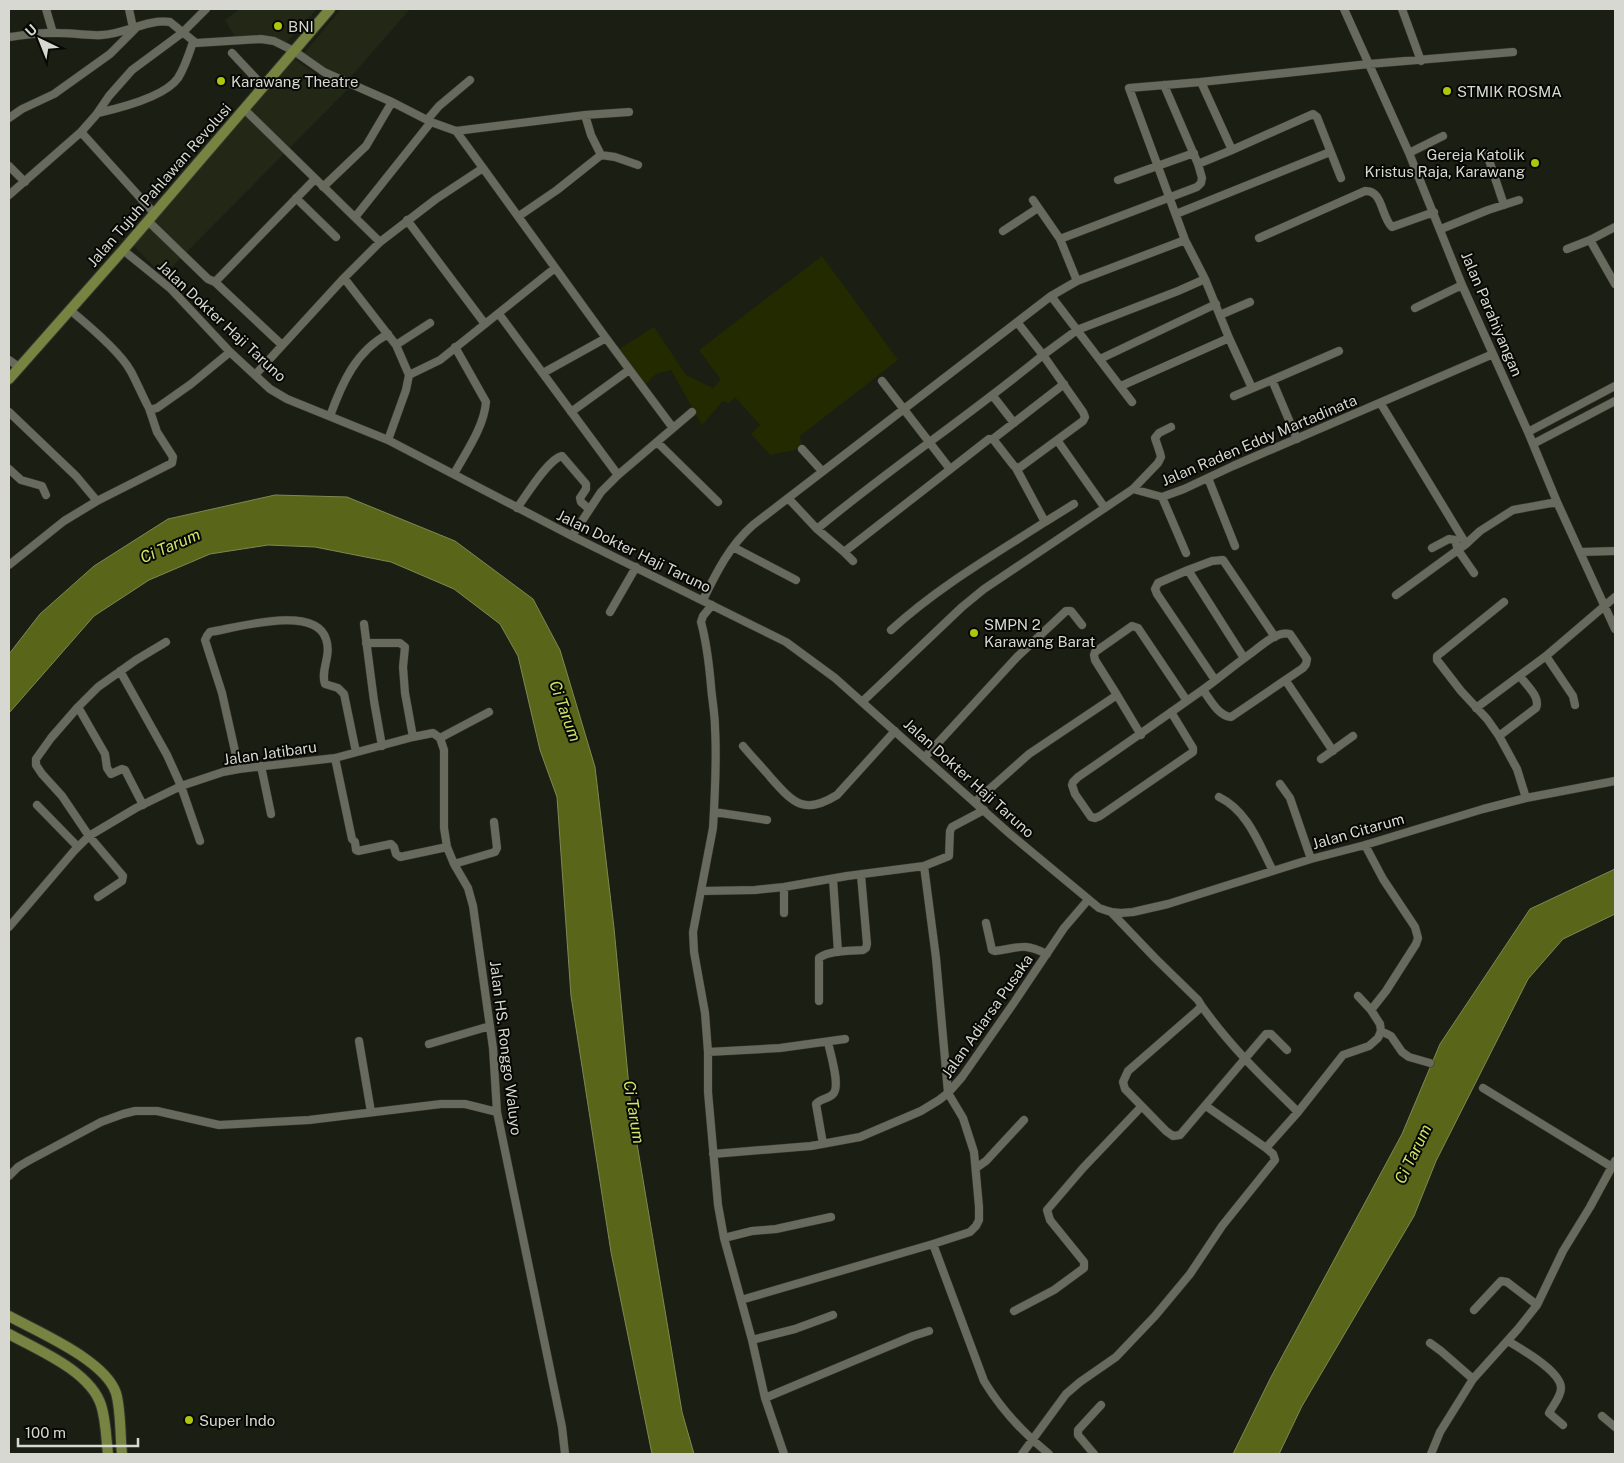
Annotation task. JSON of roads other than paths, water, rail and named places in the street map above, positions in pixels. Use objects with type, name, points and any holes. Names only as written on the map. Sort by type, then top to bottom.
[{"type":"main road","name":"Jalan Tujuh Pahlawan Revolusi","points":[[9,378],[123,250],[244,109],[262,85],[330,9]]},
{"type":"main road","points":[[9,1316],[83,1357],[100,1369],[111,1382],[116,1394],[122,1454]]},
{"type":"main road","points":[[9,1334],[72,1370],[96,1392],[101,1406],[108,1454]]},
{"type":"street","points":[[46,9],[53,33]]},
{"type":"street","points":[[130,9],[135,28]]},
{"type":"street","points":[[9,195],[81,132],[132,70],[182,33],[206,9]]},
{"type":"street","name":"Jalan Parahiyangan","points":[[1344,9],[1409,153],[1462,285],[1615,630]]},
{"type":"street","points":[[1402,9],[1421,61]]},
{"type":"street","points":[[9,37],[53,33],[102,35],[155,23],[170,22],[193,42],[261,39],[274,41],[290,55],[324,72],[392,102],[429,121],[456,131],[585,115],[630,112]]},
{"type":"street","points":[[9,118],[22,109],[60,90],[110,54],[135,28]]},
{"type":"street","points":[[98,113],[145,98],[172,84],[182,72],[193,42]]},
{"type":"street","points":[[1252,388],[1205,279],[1185,240],[1129,90],[1131,87],[1513,52]]},
{"type":"street","points":[[232,53],[262,85]]},
{"type":"street","points":[[356,216],[439,106],[470,80]]},
{"type":"street","points":[[1201,82],[1232,150]]},
{"type":"street","points":[[1060,239],[1197,187],[1201,183],[1202,178],[1194,153],[1164,85]]},
{"type":"street","points":[[324,187],[366,146],[392,102]]},
{"type":"street","points":[[244,109],[315,179],[356,216],[380,242]]},
{"type":"street","points":[[1198,164],[1313,114],[1317,117],[1342,178]]},
{"type":"street","points":[[585,115],[591,135],[601,155]]},
{"type":"street","points":[[456,131],[673,428]]},
{"type":"street","points":[[81,132],[151,217],[208,279],[215,282],[250,313],[282,345]]},
{"type":"street","points":[[1409,153],[1443,136]]},
{"type":"street","points":[[1176,214],[1330,152]]},
{"type":"street","points":[[1118,180],[1194,153]]},
{"type":"street","points":[[1486,154],[1504,205]]},
{"type":"street","points":[[519,216],[557,190],[601,155],[638,165]]},
{"type":"street","points":[[9,166],[24,182]]},
{"type":"street","points":[[254,375],[380,242],[407,220],[484,168]]},
{"type":"street","points":[[215,282],[315,179]]},
{"type":"street","points":[[1260,238],[1365,191],[1372,192],[1378,196],[1386,219],[1392,227],[1434,212]]},
{"type":"street","points":[[296,198],[336,237]]},
{"type":"street","points":[[1033,200],[1060,239],[1077,281]]},
{"type":"street","points":[[1441,229],[1519,200]]},
{"type":"street","points":[[1003,231],[1038,208]]},
{"type":"street","points":[[407,220],[485,324]]},
{"type":"street","points":[[1567,249],[1615,227]]},
{"type":"street","points":[[703,600],[733,547],[747,530],[1051,296],[1077,281],[1185,240]]},
{"type":"street","points":[[1590,240],[1615,284]]},
{"type":"street","name":"Jalan Dokter Haji Taruno","points":[[123,250],[171,289],[254,375],[287,399],[388,440],[572,536],[786,642],[835,678],[1088,900],[1099,908],[1111,912]]},
{"type":"street","points":[[409,375],[440,360],[555,268]]},
{"type":"street","points":[[344,278],[396,345],[409,375],[406,390],[388,440]]},
{"type":"street","points":[[818,529],[848,503],[993,396],[1042,355],[1077,330],[1205,279]]},
{"type":"street","points":[[1415,308],[1462,285]]},
{"type":"street","points":[[1051,296],[1132,402]]},
{"type":"street","points":[[1220,315],[1250,302]]},
{"type":"street","points":[[1100,359],[1216,304]]},
{"type":"street","points":[[9,565],[64,521],[97,501],[172,463],[173,457],[157,432],[138,382],[128,366],[70,310]]},
{"type":"street","points":[[499,314],[618,475]]},
{"type":"street","points":[[1016,468],[1023,466],[1083,421],[1085,417],[1084,412],[1064,384],[1017,322]]},
{"type":"street","points":[[396,345],[430,323]]},
{"type":"street","points":[[330,416],[353,364],[369,347],[388,334]]},
{"type":"street","points":[[543,373],[606,338]]},
{"type":"street","points":[[1121,386],[1230,338]]},
{"type":"street","points":[[454,474],[476,434],[486,402],[456,347]]},
{"type":"street","points":[[1234,396],[1340,351]]},
{"type":"street","points":[[149,408],[157,408],[175,396],[230,352]]},
{"type":"street","name":"Jalan Raden Eddy Martadinata","points":[[1134,489],[1162,497],[1184,490],[1493,354]]},
{"type":"street","points":[[9,360],[19,367]]},
{"type":"street","points":[[570,412],[629,370]]},
{"type":"street","points":[[1272,380],[1297,439]]},
{"type":"street","points":[[882,381],[950,469]]},
{"type":"street","points":[[844,552],[950,469],[990,439],[993,439],[1064,384]]},
{"type":"street","points":[[1528,432],[1615,386]]},
{"type":"street","points":[[993,396],[1014,423]]},
{"type":"street","points":[[1533,444],[1615,401]]},
{"type":"street","points":[[1381,404],[1466,544]]},
{"type":"street","points":[[9,412],[76,476],[97,501]]},
{"type":"street","points":[[572,536],[601,492],[618,475],[692,412]]},
{"type":"street","points":[[862,702],[962,607],[984,589],[1134,489],[1158,463],[1161,457],[1155,438],[1159,433],[1171,427]]},
{"type":"street","points":[[993,439],[1016,468],[1045,522]]},
{"type":"street","points":[[1057,440],[1105,508]]},
{"type":"street","points":[[657,442],[718,502]]},
{"type":"street","points":[[802,449],[822,471]]},
{"type":"street","points":[[517,508],[543,473],[556,458],[562,456],[586,484],[586,489],[580,498],[581,502],[589,509]]},
{"type":"street","points":[[9,469],[21,480],[42,486],[46,495]]},
{"type":"street","points":[[1208,478],[1235,546]]},
{"type":"street","points":[[1162,497],[1186,553]]},
{"type":"street","points":[[788,498],[853,561]]},
{"type":"street","points":[[1396,595],[1466,544],[1480,531],[1513,510],[1557,502]]},
{"type":"street","points":[[892,630],[913,610],[943,587],[1074,504]]},
{"type":"street","points":[[1432,548],[1452,538],[1474,573]]},
{"type":"street","points":[[733,547],[796,580]]},
{"type":"street","points":[[1581,552],[1615,551]]},
{"type":"street","points":[[1215,680],[1155,589],[1158,583],[1212,561],[1224,560],[1275,637]]},
{"type":"street","points":[[610,612],[636,567]]},
{"type":"street","points":[[1188,570],[1244,658]]},
{"type":"street","points":[[1476,708],[1546,656],[1615,597]]},
{"type":"street","points":[[1504,602],[1437,656],[1437,660],[1461,692],[1499,736],[1516,768],[1526,798]]},
{"type":"street","points":[[712,605],[703,616],[701,622],[709,656],[716,731],[714,812],[702,891],[693,932],[694,946],[705,1014],[708,1052],[708,1092],[718,1205],[724,1238],[752,1340],[765,1398],[784,1454]]},
{"type":"street","points":[[925,757],[1017,657],[1066,611],[1071,611],[1082,625]]},
{"type":"street","points":[[239,769],[222,693],[205,640],[210,632],[273,621],[299,620],[319,628],[325,636],[328,643],[328,656],[323,678],[325,684],[338,688],[344,694],[356,752]]},
{"type":"street","points":[[364,624],[382,746]]},
{"type":"street","points":[[1141,734],[1095,660],[1095,652],[1132,626],[1138,628],[1187,701]]},
{"type":"street","points":[[1171,712],[1193,748],[1190,756],[1100,816],[1091,817],[1075,794],[1072,786],[1073,782],[1275,637],[1286,633],[1290,634],[1307,659],[1303,668],[1286,681],[1231,717],[1225,717],[1203,690]]},
{"type":"street","points":[[98,897],[115,886],[123,878],[89,836],[62,796],[36,765],[36,759],[78,707],[98,687],[166,642]]},
{"type":"street","points":[[366,643],[400,643],[404,647],[405,693],[413,737]]},
{"type":"street","points":[[1546,656],[1573,696],[1575,705]]},
{"type":"street","points":[[120,671],[167,754],[181,786],[200,841]]},
{"type":"street","points":[[1499,736],[1536,708],[1538,703],[1520,676]]},
{"type":"street","points":[[1286,681],[1333,751]]},
{"type":"street","points":[[975,802],[1029,754],[1117,695]]},
{"type":"street","points":[[78,707],[105,754],[106,768],[111,774],[122,769],[125,770],[143,805]]},
{"type":"street","points":[[440,738],[490,712]]},
{"type":"street","points":[[743,746],[787,796],[798,803],[808,806],[828,801],[837,795],[895,731]]},
{"type":"street","name":"Jalan Jatibaru","points":[[9,927],[89,836],[120,816],[181,786],[222,772],[335,758],[433,733],[440,738]]},
{"type":"street","points":[[1321,759],[1353,736]]},
{"type":"street","name":"Jalan HS. Ronggo Waluyo","points":[[440,738],[444,750],[444,828],[447,847],[454,864],[468,888],[473,906],[493,1048],[497,1112],[546,1345],[562,1427],[565,1454]]},
{"type":"street","points":[[335,758],[352,840],[355,842],[356,850],[391,844],[396,854],[400,857],[447,847]]},
{"type":"street","points":[[261,766],[270,814]]},
{"type":"street","name":"Jalan Citarum","points":[[1111,912],[1133,912],[1168,904],[1311,859],[1526,798],[1615,782]]},
{"type":"street","points":[[1280,784],[1290,798],[1311,859]]},
{"type":"street","points":[[1219,797],[1230,803],[1241,813],[1273,872]]},
{"type":"street","points":[[37,805],[78,847]]},
{"type":"street","points":[[702,891],[754,890],[784,887],[924,866],[949,856],[950,831],[952,827],[984,810]]},
{"type":"street","points":[[714,812],[767,820]]},
{"type":"street","points":[[454,864],[495,852],[498,848],[494,822]]},
{"type":"street","points":[[1365,845],[1383,879],[1415,927],[1418,938],[1394,978],[1371,1010]]},
{"type":"street","points":[[741,1300],[970,1232],[979,1220],[976,1168],[970,1136],[963,1118],[948,1093],[936,958],[924,866]]},
{"type":"street","points":[[819,1001],[819,958],[823,955],[866,948],[861,875]]},
{"type":"street","points":[[833,879],[838,952]]},
{"type":"street","points":[[784,887],[784,913]]},
{"type":"street","name":"Jalan Adiarsa Pusaka","points":[[713,1154],[842,1142],[867,1134],[921,1111],[948,1093],[962,1077],[1064,928],[1088,900]]},
{"type":"street","points":[[1111,912],[1154,958],[1198,1000],[1219,1031],[1244,1060],[1298,1112]]},
{"type":"street","points":[[986,922],[992,950],[1031,946],[1047,954]]},
{"type":"street","points":[[1266,1148],[1298,1112],[1343,1055],[1369,1046],[1378,1038],[1381,1031],[1380,1024],[1371,1010],[1358,996]]},
{"type":"street","points":[[1201,1005],[1198,1010],[1128,1071],[1123,1082],[1125,1089],[1172,1136],[1180,1135],[1266,1034],[1271,1034],[1287,1050]]},
{"type":"street","points":[[429,1044],[490,1026]]},
{"type":"street","points":[[1381,1031],[1392,1036],[1402,1052],[1409,1057],[1430,1063]]},
{"type":"street","points":[[708,1052],[780,1048],[845,1039]]},
{"type":"street","points":[[359,1041],[371,1112]]},
{"type":"street","points":[[823,1144],[816,1104],[821,1099],[832,1096],[837,1085],[828,1042]]},
{"type":"street","points":[[1431,1454],[1440,1432],[1473,1379],[1508,1341],[1537,1305],[1563,1251],[1613,1169],[1483,1088]]},
{"type":"street","points":[[9,1176],[28,1161],[89,1128],[111,1118],[129,1113],[157,1112],[219,1125],[309,1120],[441,1104],[465,1104],[497,1112]]},
{"type":"street","points":[[1022,1454],[1066,1394],[1116,1357],[1174,1294],[1222,1226],[1275,1160],[1273,1154],[1266,1148],[1206,1106]]},
{"type":"street","points":[[1014,1311],[1054,1290],[1084,1268],[1084,1262],[1050,1220],[1047,1210],[1083,1168],[1142,1107]]},
{"type":"street","points":[[976,1168],[986,1162],[1024,1120]]},
{"type":"street","points":[[724,1238],[831,1217]]},
{"type":"street","points":[[933,1244],[984,1380],[995,1399],[1033,1441],[1049,1454]]},
{"type":"street","points":[[1474,1310],[1501,1281],[1507,1282],[1537,1305]]},
{"type":"street","points":[[752,1340],[795,1329],[833,1315]]},
{"type":"street","points":[[765,1398],[929,1331]]},
{"type":"street","points":[[1508,1341],[1547,1367],[1556,1377],[1561,1389],[1549,1413],[1563,1425]]},
{"type":"street","points":[[1430,1343],[1473,1379]]},
{"type":"street","points":[[1094,1454],[1078,1435],[1078,1430],[1101,1405]]},
{"type":"street","points":[[1602,1416],[1615,1426]]},
{"type":"water","name":"Ci Tarum","points":[[275,495],[347,497],[455,541],[533,599],[560,650],[595,767],[614,928],[631,1108],[682,1412],[694,1454],[652,1454],[611,1252],[571,996],[557,797],[540,750],[518,656],[500,624],[454,589],[391,562],[315,547],[268,545],[210,554],[149,580],[94,616],[9,713],[9,654],[40,614],[94,566],[168,519]]},
{"type":"water","name":"Ci Tarum","points":[[1615,869],[1615,914],[1563,939],[1528,979],[1436,1161],[1414,1216],[1302,1406],[1279,1454],[1233,1454],[1271,1377],[1402,1134],[1440,1044],[1530,909]]},
{"type":"place","name":"BNI","points":[[278,26]]},
{"type":"place","name":"Karawang Theatre","points":[[221,81]]},
{"type":"place","name":"STMIK ROSMA","points":[[1447,91]]},
{"type":"place","name":"Gereja Katolik Kristus Raja, Karawang","points":[[1535,163]]},
{"type":"place","name":"SMPN 2 Karawang Barat","points":[[974,633]]},
{"type":"place","name":"Super Indo","points":[[189,1420]]}]
